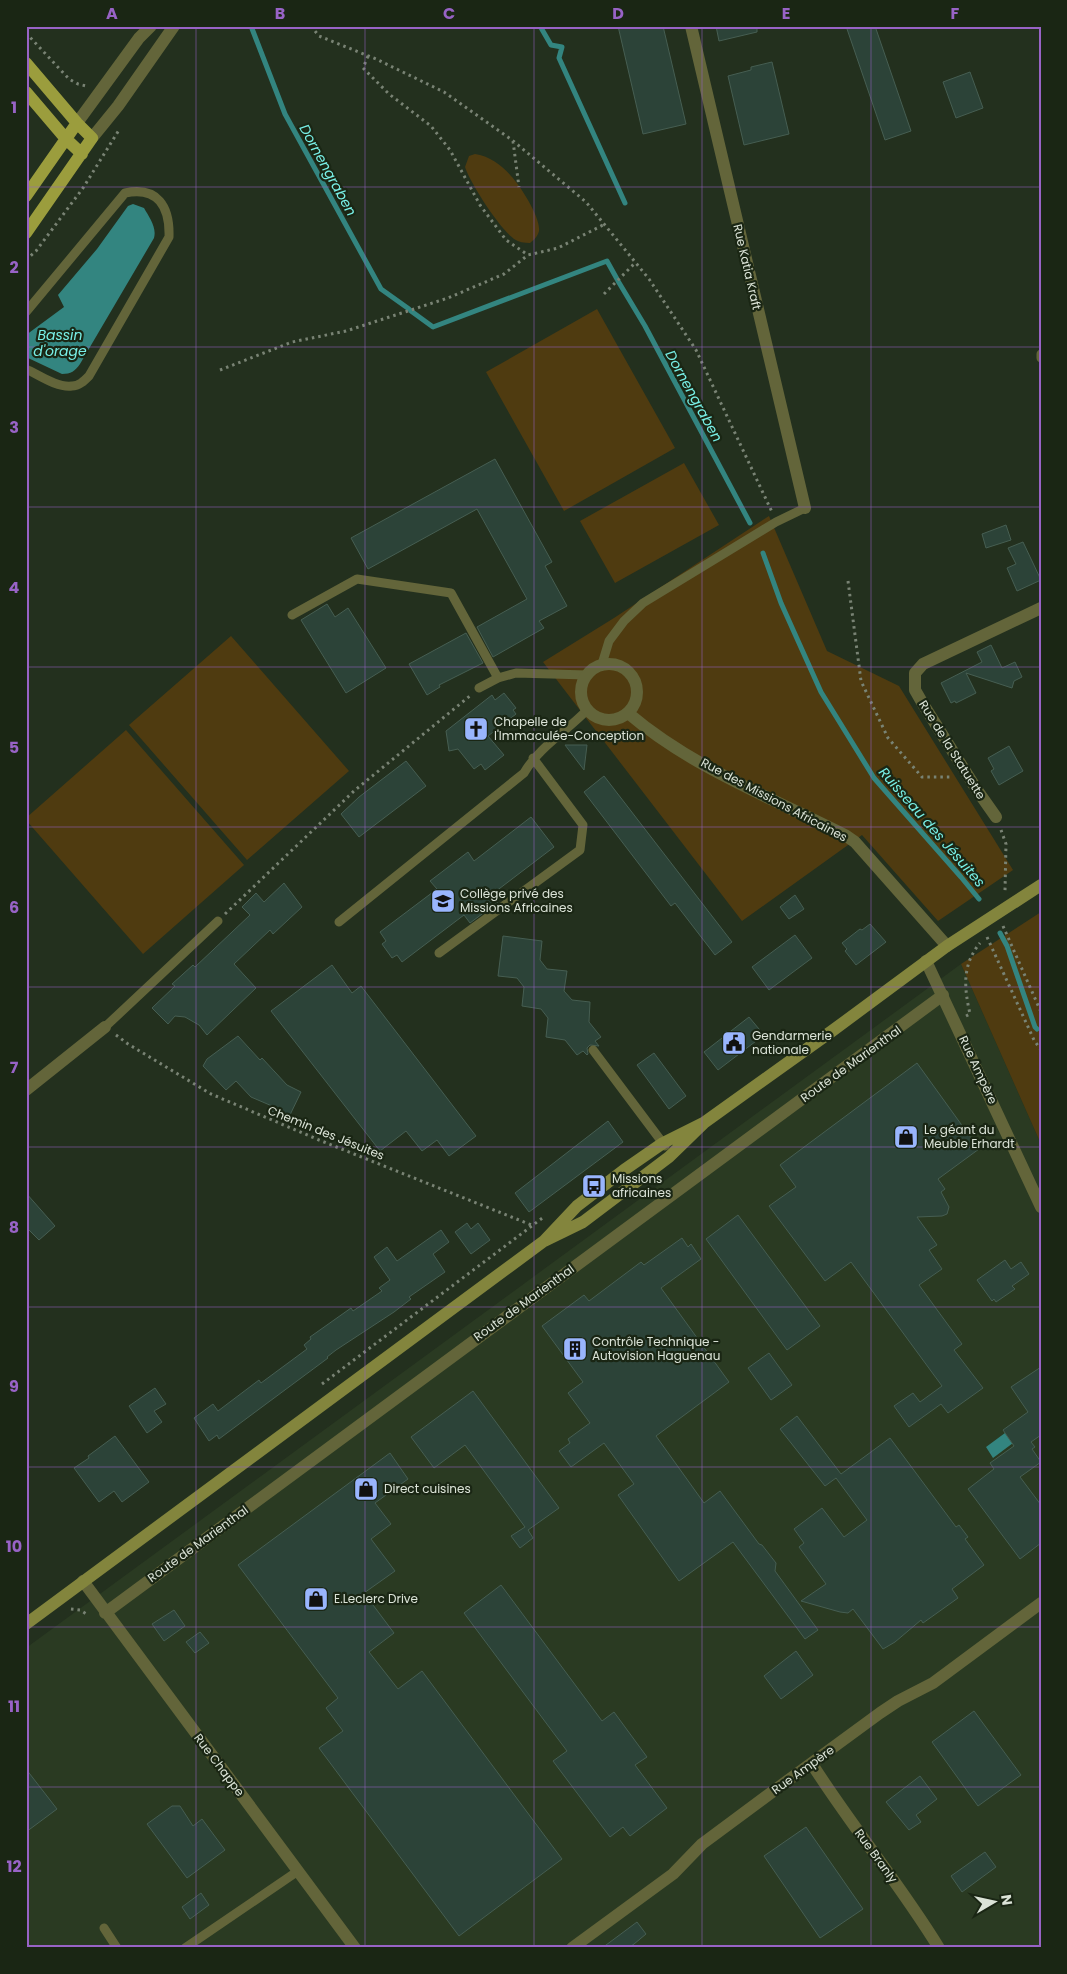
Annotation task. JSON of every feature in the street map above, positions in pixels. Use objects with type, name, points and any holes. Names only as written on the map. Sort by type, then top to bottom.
[{"type":"main road","points":[[26,63],[92,138],[26,233]]},
{"type":"main road","points":[[26,92],[66,139],[82,154]]},
{"type":"main road","points":[[26,196],[77,123]]},
{"type":"street","points":[[77,123],[139,38],[151,26]]},
{"type":"street","points":[[92,138],[118,106],[174,26]]},
{"type":"street","name":"Rue Katia Kraft","points":[[691,26],[805,508]]},
{"type":"street","name":"Rue de la Statuette","points":[[996,817],[968,776],[915,690],[914,673],[923,664],[1041,608]]},
{"type":"street","points":[[612,663],[621,666],[634,678],[637,696],[634,705],[621,718],[612,720],[594,716],[587,710],[583,701],[582,683],[593,668],[602,664],[612,663]]},
{"type":"street","name":"Rue des Missions Africaines","points":[[628,713],[657,736],[712,768],[844,835],[854,842],[946,946]]},
{"type":"street","points":[[544,1241],[583,1222],[672,1154],[705,1122],[832,1031],[926,960],[1041,885]]},
{"type":"street","name":"Rue Ampère","points":[[926,960],[1041,1206]]},
{"type":"street","name":"Route de Marienthal","points":[[105,1613],[943,996]]},
{"type":"street","points":[[26,1090],[105,1027]]},
{"type":"street","points":[[26,1624],[544,1241],[577,1206],[663,1143],[705,1122]]},
{"type":"street","name":"Rue Chappe","points":[[83,1582],[355,1948]]},
{"type":"street","name":"Rue Ampère","points":[[572,1948],[673,1874],[702,1844],[880,1713],[898,1701],[933,1683],[1041,1603]]},
{"type":"street","name":"Rue Branly","points":[[812,1764],[918,1913],[939,1948]]},
{"type":"lane","points":[[26,312],[125,193],[137,190],[150,193],[160,201],[167,214],[169,224],[167,242],[89,376],[80,384],[71,386],[60,384],[26,369]]},
{"type":"lane","points":[[602,664],[609,641],[624,620],[643,603],[776,522],[805,508]]},
{"type":"lane","points":[[292,615],[357,579],[450,593],[498,678]]},
{"type":"lane","points":[[479,688],[498,678],[516,673],[587,675]]},
{"type":"lane","points":[[340,922],[524,773],[533,758],[571,727],[587,710]]},
{"type":"lane","points":[[439,953],[580,850],[584,826],[533,758]]},
{"type":"lane","points":[[105,1027],[218,921]]},
{"type":"lane","points":[[593,1050],[672,1154]]},
{"type":"lane","points":[[185,1948],[298,1872]]},
{"type":"lane","points":[[104,1928],[117,1948]]},
{"type":"path","points":[[311,26],[319,36],[368,56],[444,92],[512,140],[586,202],[649,279],[696,350],[776,522]]},
{"type":"path","points":[[26,33],[69,79],[78,84],[90,86]]},
{"type":"path","points":[[368,56],[363,68],[389,94],[430,126],[450,150],[480,205],[506,240],[528,255]]},
{"type":"path","points":[[26,260],[36,251],[82,188],[120,128]]},
{"type":"path","points":[[512,140],[520,186]]},
{"type":"path","points":[[220,370],[292,342],[346,331],[448,298],[504,274],[528,255],[558,248],[605,224]]},
{"type":"path","points":[[604,294],[636,262]]},
{"type":"path","points":[[848,581],[861,680],[888,738],[922,777],[968,776]]},
{"type":"path","points":[[218,921],[354,791],[479,688]]},
{"type":"path","points":[[996,817],[1006,844],[1005,891]]},
{"type":"path","points":[[956,1021],[970,1014],[965,990],[968,960],[979,943],[1010,920]]},
{"type":"path","points":[[1003,926],[1041,1012]]},
{"type":"path","points":[[987,938],[1034,1040],[1041,1050]]},
{"type":"path","name":"Chemin des Jésuites","points":[[105,1027],[128,1044],[211,1094],[319,1140],[534,1225],[544,1241]]},
{"type":"shaded area","points":[[475,154],[490,159],[499,165],[515,180],[524,194],[539,225],[538,235],[530,243],[518,241],[508,234],[479,194],[465,167],[469,156]]},
{"type":"shaded area","points":[[597,309],[675,448],[564,511],[486,372]]},
{"type":"shaded area","points":[[684,463],[719,525],[615,583],[580,521]]},
{"type":"shaded area","points":[[769,516],[827,651],[899,686],[1013,870],[938,921],[862,835],[742,921],[543,662],[614,618]]},
{"type":"shaded area","points":[[231,636],[349,771],[247,860],[129,725]]},
{"type":"shaded area","points":[[126,730],[244,865],[143,954],[26,820]]},
{"type":"shaded area","points":[[1041,912],[1041,1144],[961,964]]},
{"type":"shaded area","points":[[961,964],[1041,1144],[1041,1948],[26,1948],[26,1648]]},
{"type":"water","name":"Bassin d'orage","points":[[133,204],[144,208],[153,226],[154,238],[80,364],[72,372],[62,374],[26,357],[26,335],[64,307],[58,295],[97,249],[128,206]]},
{"type":"water","points":[[1005,1433],[1013,1443],[993,1458],[986,1447]]},
{"type":"building","points":[[618,26],[663,26],[686,124],[643,134]]},
{"type":"building","points":[[716,26],[757,26],[757,32],[719,41]]},
{"type":"building","points":[[846,26],[875,26],[911,131],[885,140]]},
{"type":"building","points":[[772,62],[789,134],[744,145],[728,76],[751,70],[751,67]]},
{"type":"building","points":[[970,72],[983,108],[956,118],[943,82]]},
{"type":"building","points":[[495,459],[552,562],[545,566],[567,606],[539,621],[544,628],[493,657],[477,627],[527,599],[477,509],[368,569],[351,538]]},
{"type":"building","points":[[1006,525],[1011,540],[986,548],[982,534]]},
{"type":"building","points":[[1023,542],[1041,580],[1017,591],[1007,568],[1016,564],[1008,548]]},
{"type":"building","points":[[327,604],[335,617],[348,608],[386,668],[346,693],[301,620]]},
{"type":"building","points":[[466,633],[483,663],[439,685],[440,687],[427,695],[409,664]]},
{"type":"building","points":[[991,645],[1002,668],[1015,662],[1022,677],[1014,681],[1012,688],[966,673],[976,693],[956,703],[955,701],[951,703],[941,683],[982,662],[977,652]]},
{"type":"building","name":"Chapelle de l'Immaculée-Conception","points":[[504,693],[516,708],[513,710],[516,714],[488,736],[504,755],[485,770],[481,764],[474,769],[458,749],[449,751],[446,731],[492,695],[495,700]]},
{"type":"building","points":[[565,745],[587,745],[584,770]]},
{"type":"building","points":[[1009,746],[1023,771],[999,785],[991,771],[994,769],[988,758]]},
{"type":"building","points":[[406,761],[426,786],[359,837],[341,814],[359,797]]},
{"type":"building","points":[[604,776],[732,942],[715,955],[675,903],[671,906],[584,792]]},
{"type":"building","points":[[531,817],[554,847],[491,895],[498,902],[470,923],[464,915],[402,962],[397,955],[392,958],[382,944],[386,941],[380,932],[437,889],[430,881],[468,852],[474,861]]},
{"type":"building","points":[[284,883],[302,907],[273,934],[270,930],[234,964],[256,988],[207,1035],[199,1025],[185,1017],[175,1016],[168,1024],[152,1008],[175,986],[172,984],[193,965],[195,967],[250,915],[242,907],[256,893],[264,902]]},
{"type":"building","points":[[795,895],[804,909],[789,919],[780,907]]},
{"type":"building","points":[[870,924],[886,942],[856,965],[845,951],[847,949],[842,943]]},
{"type":"building","points":[[795,935],[812,958],[769,990],[752,967]]},
{"type":"building","points":[[503,936],[542,941],[540,960],[547,969],[567,971],[564,991],[572,1000],[590,1002],[589,1022],[601,1037],[595,1041],[599,1046],[590,1045],[587,1048],[587,1055],[583,1051],[577,1055],[565,1040],[546,1037],[548,1018],[541,1009],[522,1006],[524,987],[517,978],[498,976]]},
{"type":"building","points":[[332,965],[352,993],[361,986],[476,1136],[449,1156],[437,1140],[422,1151],[406,1131],[380,1151],[271,1011]]},
{"type":"building","name":"Gendarmerie nationale","points":[[749,1017],[764,1035],[718,1070],[704,1052]]},
{"type":"building","points":[[238,1036],[287,1085],[301,1092],[288,1119],[270,1110],[272,1106],[251,1097],[236,1081],[226,1090],[203,1066],[207,1059]]},
{"type":"building","points":[[654,1053],[686,1096],[669,1109],[637,1065]]},
{"type":"building","points":[[917,1063],[979,1149],[938,1179],[945,1189],[941,1192],[949,1207],[947,1214],[917,1217],[937,1245],[929,1250],[942,1269],[919,1285],[962,1344],[954,1350],[983,1388],[948,1413],[941,1404],[909,1427],[894,1406],[913,1393],[920,1402],[942,1386],[851,1262],[825,1281],[769,1206],[796,1187],[780,1165]]},
{"type":"building","points":[[608,1121],[623,1142],[529,1212],[515,1193]]},
{"type":"building","points":[[26,1193],[55,1226],[39,1240],[26,1227]]},
{"type":"building","points":[[738,1215],[820,1326],[787,1350],[706,1239]]},
{"type":"building","points":[[467,1223],[471,1229],[478,1223],[490,1240],[471,1254],[455,1232]]},
{"type":"building","points":[[441,1230],[449,1242],[433,1254],[445,1272],[409,1297],[411,1299],[394,1312],[336,1350],[328,1358],[219,1439],[217,1435],[209,1441],[194,1418],[213,1404],[218,1411],[259,1380],[261,1383],[307,1349],[304,1345],[311,1339],[310,1337],[351,1308],[353,1311],[382,1291],[379,1288],[390,1280],[374,1257],[387,1247],[397,1261]]},
{"type":"building","points":[[682,1238],[688,1247],[691,1244],[701,1259],[661,1288],[729,1382],[656,1436],[704,1503],[720,1491],[759,1544],[762,1545],[776,1563],[775,1571],[818,1630],[805,1639],[733,1542],[679,1581],[618,1495],[634,1484],[604,1443],[571,1467],[559,1451],[570,1443],[568,1439],[590,1423],[568,1393],[583,1382],[542,1326],[584,1295],[589,1301],[641,1262],[644,1265]]},
{"type":"building","points":[[1005,1260],[1011,1269],[1021,1262],[1029,1274],[1012,1286],[1015,1289],[996,1302],[994,1299],[992,1301],[977,1280]]},
{"type":"building","points":[[769,1353],[792,1385],[771,1400],[748,1368]]},
{"type":"building","points":[[1041,1367],[1041,1435],[1031,1442],[1035,1447],[1032,1449],[1041,1462],[1020,1477],[1041,1505],[1041,1543],[1020,1559],[968,1489],[994,1469],[990,1463],[1014,1446],[1003,1430],[1028,1412],[1011,1387]]},
{"type":"building","points":[[155,1388],[166,1404],[154,1411],[162,1422],[147,1433],[129,1406]]},
{"type":"building","points":[[473,1391],[559,1508],[528,1530],[533,1538],[520,1548],[511,1536],[525,1527],[465,1445],[434,1468],[411,1437]]},
{"type":"building","points":[[797,1416],[841,1474],[890,1438],[956,1527],[959,1525],[968,1537],[965,1539],[984,1565],[952,1589],[958,1598],[923,1623],[921,1620],[895,1642],[883,1649],[853,1609],[848,1613],[840,1612],[801,1601],[826,1584],[799,1547],[804,1543],[794,1529],[822,1508],[844,1537],[867,1520],[836,1478],[825,1486],[780,1429]]},
{"type":"building","points":[[115,1436],[149,1482],[122,1502],[114,1491],[99,1502],[74,1468]]},
{"type":"building","points":[[390,1453],[408,1479],[375,1503],[391,1524],[371,1539],[395,1571],[364,1593],[394,1633],[369,1652],[398,1689],[422,1671],[562,1859],[459,1936],[319,1748],[343,1731],[326,1708],[338,1698],[238,1565]]},
{"type":"building","points":[[501,1585],[602,1721],[614,1712],[647,1757],[635,1765],[667,1808],[630,1836],[623,1827],[610,1837],[553,1761],[567,1751],[464,1613]]},
{"type":"building","points":[[174,1610],[185,1626],[164,1641],[152,1624]]},
{"type":"building","points":[[200,1632],[209,1643],[195,1653],[186,1642]]},
{"type":"building","points":[[796,1651],[813,1675],[781,1699],[764,1676]]},
{"type":"building","points":[[974,1711],[1021,1775],[978,1806],[932,1742]]},
{"type":"building","points":[[26,1769],[57,1809],[26,1832]]},
{"type":"building","points":[[920,1776],[937,1799],[916,1815],[921,1822],[909,1830],[886,1802]]},
{"type":"building","points":[[172,1806],[180,1806],[193,1826],[202,1819],[225,1850],[187,1878],[147,1824]]},
{"type":"building","points":[[806,1827],[863,1909],[820,1938],[764,1856]]},
{"type":"building","points":[[985,1852],[996,1867],[962,1892],[951,1876]]},
{"type":"building","points":[[201,1893],[209,1905],[190,1919],[182,1907]]},
{"type":"building","points":[[637,1922],[646,1934],[634,1944],[628,1948],[602,1948]]},
{"type":"waterway","name":"Dornengraben","points":[[251,26],[285,114],[381,289],[409,309]]},
{"type":"waterway","points":[[540,26],[551,45],[562,47],[559,58],[625,203]]},
{"type":"waterway","name":"Dornengraben","points":[[411,311],[433,327],[607,261],[617,279]]},
{"type":"waterway","name":"Dornengraben","points":[[618,281],[645,326],[750,523]]},
{"type":"waterway","name":"Ruisseau des Jésuites","points":[[763,553],[781,603],[821,692],[874,778],[979,899]]},
{"type":"waterway","name":"Ruisseau des Jésuites","points":[[1000,933],[1007,946],[1037,1029]]},
{"type":"place","name":"Chapelle de l'Immaculée-Conception","points":[[476,729]]},
{"type":"place","name":"Collège privé des Missions Africaines","points":[[443,901]]},
{"type":"place","name":"Gendarmerie nationale","points":[[734,1043]]},
{"type":"place","name":"Le géant du Meuble Erhardt","points":[[906,1137]]},
{"type":"place","name":"Missions africaines","points":[[594,1186]]},
{"type":"place","name":"Contrôle Technique - Autovision Haguenau","points":[[575,1349]]},
{"type":"place","name":"Direct cuisines","points":[[366,1489]]},
{"type":"place","name":"E.Leclerc Drive","points":[[316,1599]]}]
